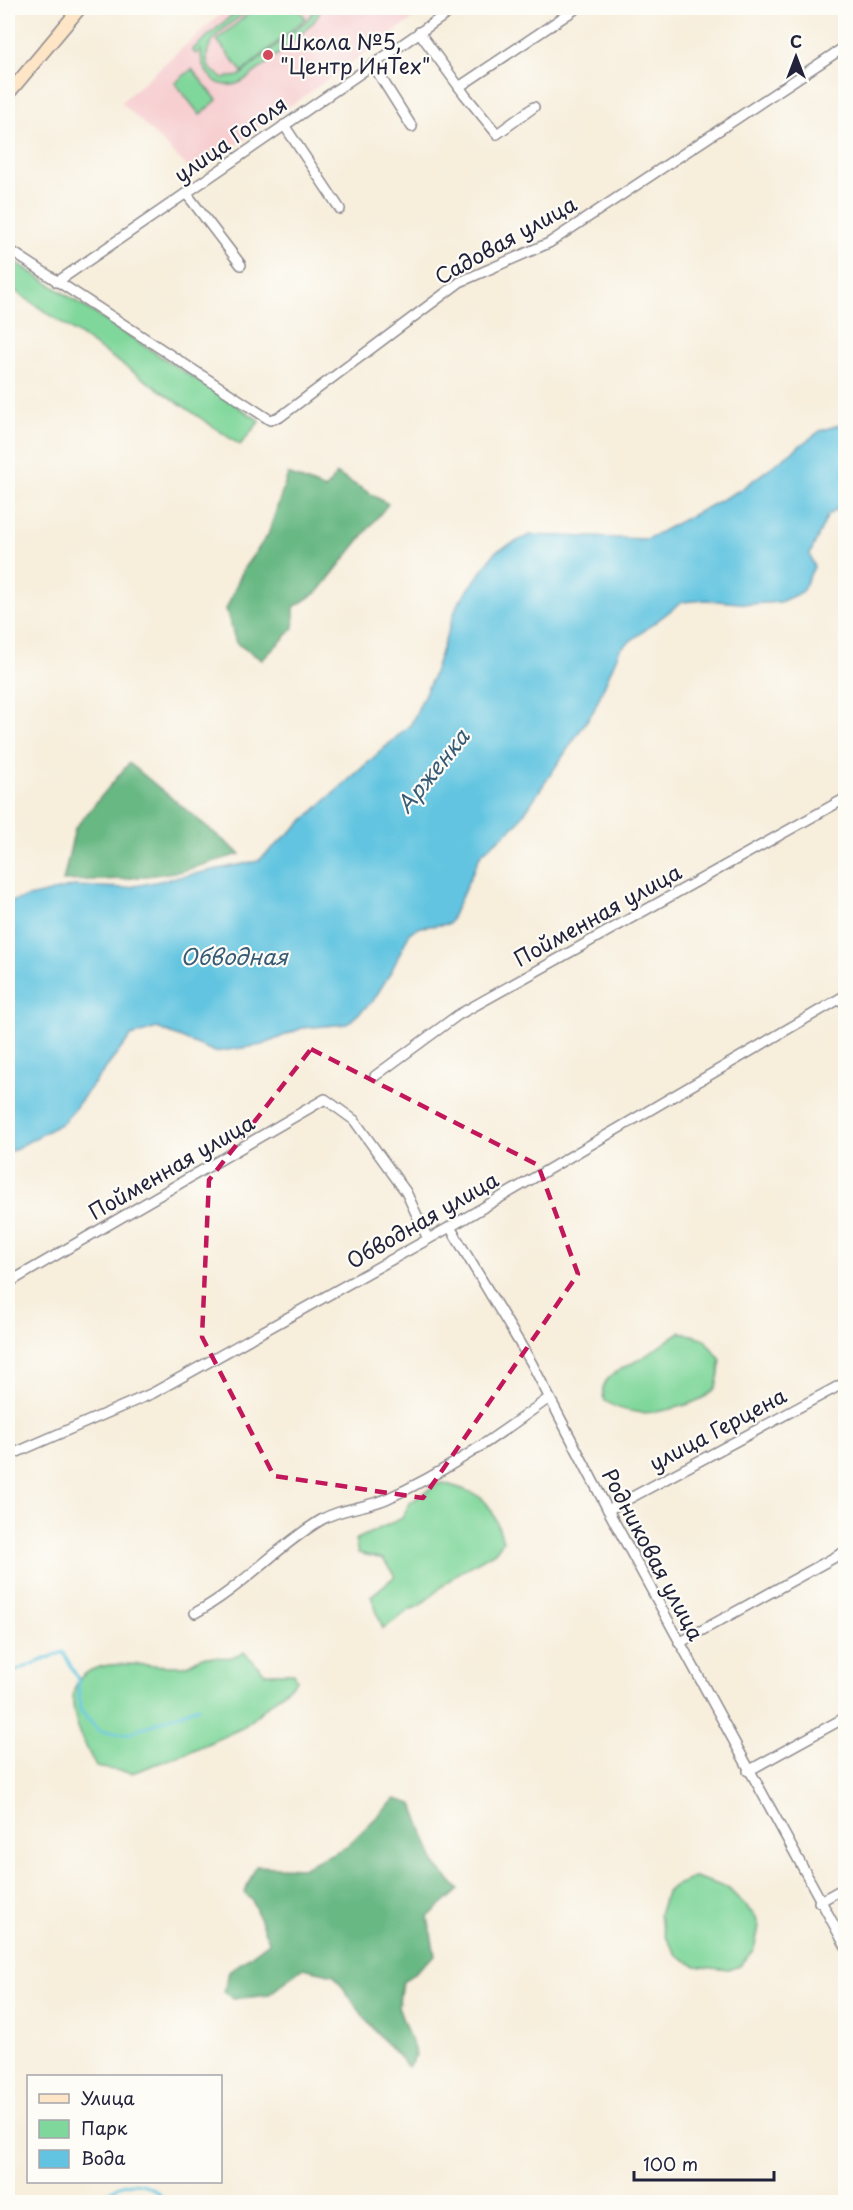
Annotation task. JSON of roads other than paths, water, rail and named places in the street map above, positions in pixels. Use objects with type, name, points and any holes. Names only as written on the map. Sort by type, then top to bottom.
[{"type":"street","points":[[8,94],[80,8]]},
{"type":"street","name":"улица Гоголя","points":[[57,282],[455,8]]},
{"type":"street","points":[[459,87],[577,8]]},
{"type":"street","points":[[419,32],[497,134],[534,107]]},
{"type":"street","name":"Садовая улица","points":[[57,282],[270,420],[280,417],[460,282],[549,243],[846,46]]},
{"type":"street","points":[[373,64],[412,127]]},
{"type":"street","points":[[285,125],[340,209]]},
{"type":"street","points":[[186,193],[241,265]]},
{"type":"street","points":[[8,249],[57,282]]},
{"type":"street","name":"Пойменная улица","points":[[375,1076],[458,1015],[846,798]]},
{"type":"street","name":"Обводная улица","points":[[8,1456],[153,1393],[450,1227],[846,995]]},
{"type":"street","name":"Пойменная улица","points":[[8,1283],[325,1099],[354,1120],[406,1192],[428,1239]]},
{"type":"street","name":"Родниковая улица","points":[[450,1227],[549,1398],[748,1772],[846,1947]]},
{"type":"street","name":"улица Герцена","points":[[608,1510],[846,1382]]},
{"type":"street","points":[[195,1613],[218,1601],[321,1520],[386,1498],[454,1464],[549,1398]]},
{"type":"street","points":[[679,1643],[846,1551]]},
{"type":"street","points":[[748,1772],[846,1718]]},
{"type":"street","points":[[819,1902],[846,1887]]},
{"type":"water","name":"Обводная","points":[[845,423],[845,504],[828,515],[810,554],[814,567],[802,592],[780,602],[750,604],[706,600],[682,602],[620,649],[594,710],[517,824],[481,854],[449,924],[421,927],[410,932],[391,972],[373,1001],[347,1024],[302,1028],[262,1045],[215,1052],[157,1028],[131,1036],[64,1122],[8,1153],[8,902],[74,886],[125,888],[258,861],[411,724],[432,678],[457,605],[496,551],[530,535],[647,539],[740,490],[820,431]]},
{"type":"waterway","points":[[8,1674],[63,1652],[78,1679],[80,1710],[99,1731],[127,1734],[198,1707]]},
{"type":"waterway","points":[[95,2202],[119,2186],[133,2183],[152,2188],[165,2202]]},
{"type":"place","name":"Школа №5, \"Центр ИнТех\"","points":[[268,55]]},
{"type":"water label","name":"Арженка","points":[[433,771]]}]
